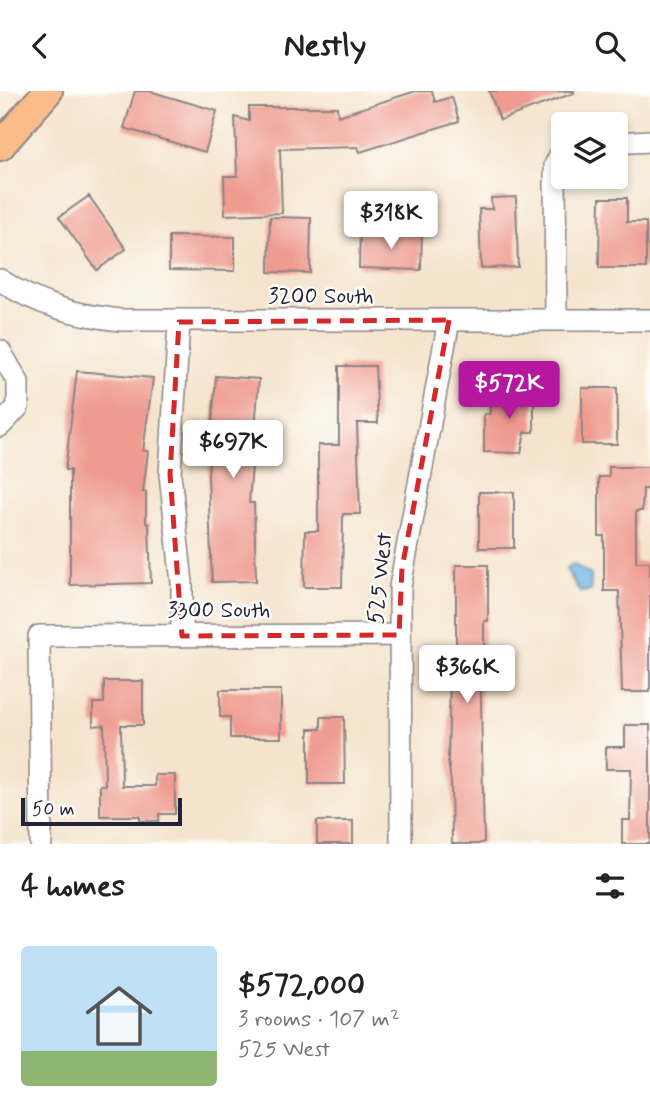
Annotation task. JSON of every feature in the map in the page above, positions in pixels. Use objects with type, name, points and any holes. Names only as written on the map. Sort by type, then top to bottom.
[{"type":"main road","points":[[0,146],[48,91]]},
{"type":"street","points":[[628,142],[650,141]]},
{"type":"street","points":[[555,189],[556,320]]},
{"type":"street","name":"3200 South","points":[[0,280],[28,297],[76,314],[120,320],[650,320]]},
{"type":"street","name":"525 West","points":[[401,844],[399,635],[402,568],[449,320]]},
{"type":"street","points":[[179,322],[179,359],[170,474],[182,583],[181,636]]},
{"type":"street","points":[[0,351],[18,382],[18,407],[0,426]]},
{"type":"street","name":"3300 South","points":[[41,844],[39,636],[399,635]]},
{"type":"highlighted area","points":[[449,320],[402,568],[399,635],[182,636],[170,474],[179,322]]},
{"type":"water","points":[[573,564],[591,575],[591,591],[580,592],[566,569]]},
{"type":"building","points":[[135,91],[149,91],[217,111],[205,152],[124,128]]},
{"type":"building","points":[[416,91],[432,91],[435,102],[452,97],[459,121],[360,152],[358,147],[280,149],[282,213],[225,215],[224,176],[237,176],[235,117],[249,121],[249,107],[337,107],[338,116]]},
{"type":"building","points":[[489,91],[574,91],[574,93],[500,120]]},
{"type":"building","points":[[89,196],[126,249],[97,270],[59,217]]},
{"type":"building","points":[[516,197],[518,267],[481,268],[479,209],[492,209],[491,198]]},
{"type":"building","points":[[600,198],[627,198],[627,222],[646,222],[646,268],[599,268]]},
{"type":"building","points":[[270,217],[311,218],[310,273],[269,272]]},
{"type":"building","points":[[360,232],[422,232],[421,270],[359,268]]},
{"type":"building","points":[[169,236],[235,237],[235,271],[169,270]]},
{"type":"building","points":[[339,366],[375,366],[378,423],[357,423],[360,514],[343,514],[342,587],[304,587],[305,531],[318,531],[318,445],[339,445]]},
{"type":"building","points":[[77,371],[153,378],[143,451],[148,451],[143,492],[146,492],[146,523],[149,524],[151,583],[70,585],[70,470],[65,470]]},
{"type":"building","points":[[216,376],[259,379],[249,503],[254,503],[256,581],[212,582],[208,475]]},
{"type":"building","points":[[582,388],[617,388],[617,444],[582,444]]},
{"type":"building","points":[[490,391],[534,391],[534,432],[525,432],[521,453],[484,452],[484,414],[490,414]]},
{"type":"building","points":[[609,467],[650,467],[650,489],[643,489],[642,511],[636,511],[636,562],[650,562],[650,692],[622,692],[619,591],[604,591],[604,536],[599,536],[599,477],[609,477]]},
{"type":"building","points":[[479,492],[514,492],[514,548],[479,548]]},
{"type":"building","points":[[456,565],[488,565],[488,621],[484,621],[484,656],[480,656],[484,842],[478,844],[452,844],[448,761],[450,678],[447,678],[446,645],[456,645]]},
{"type":"building","points":[[104,681],[143,681],[143,725],[121,725],[122,786],[155,786],[155,775],[175,775],[175,814],[159,814],[159,821],[140,821],[140,816],[100,816],[100,785],[105,785],[104,725],[93,726],[93,703],[104,703]]},
{"type":"building","points":[[220,690],[281,690],[281,738],[230,738],[230,717],[220,717]]},
{"type":"building","points":[[321,717],[344,717],[345,784],[309,784],[309,729],[321,729]]},
{"type":"building","points":[[625,725],[650,725],[650,844],[622,844],[622,820],[630,820],[631,769],[606,769],[606,747],[625,747]]},
{"type":"building","points":[[317,821],[353,821],[353,844],[317,844]]}]
